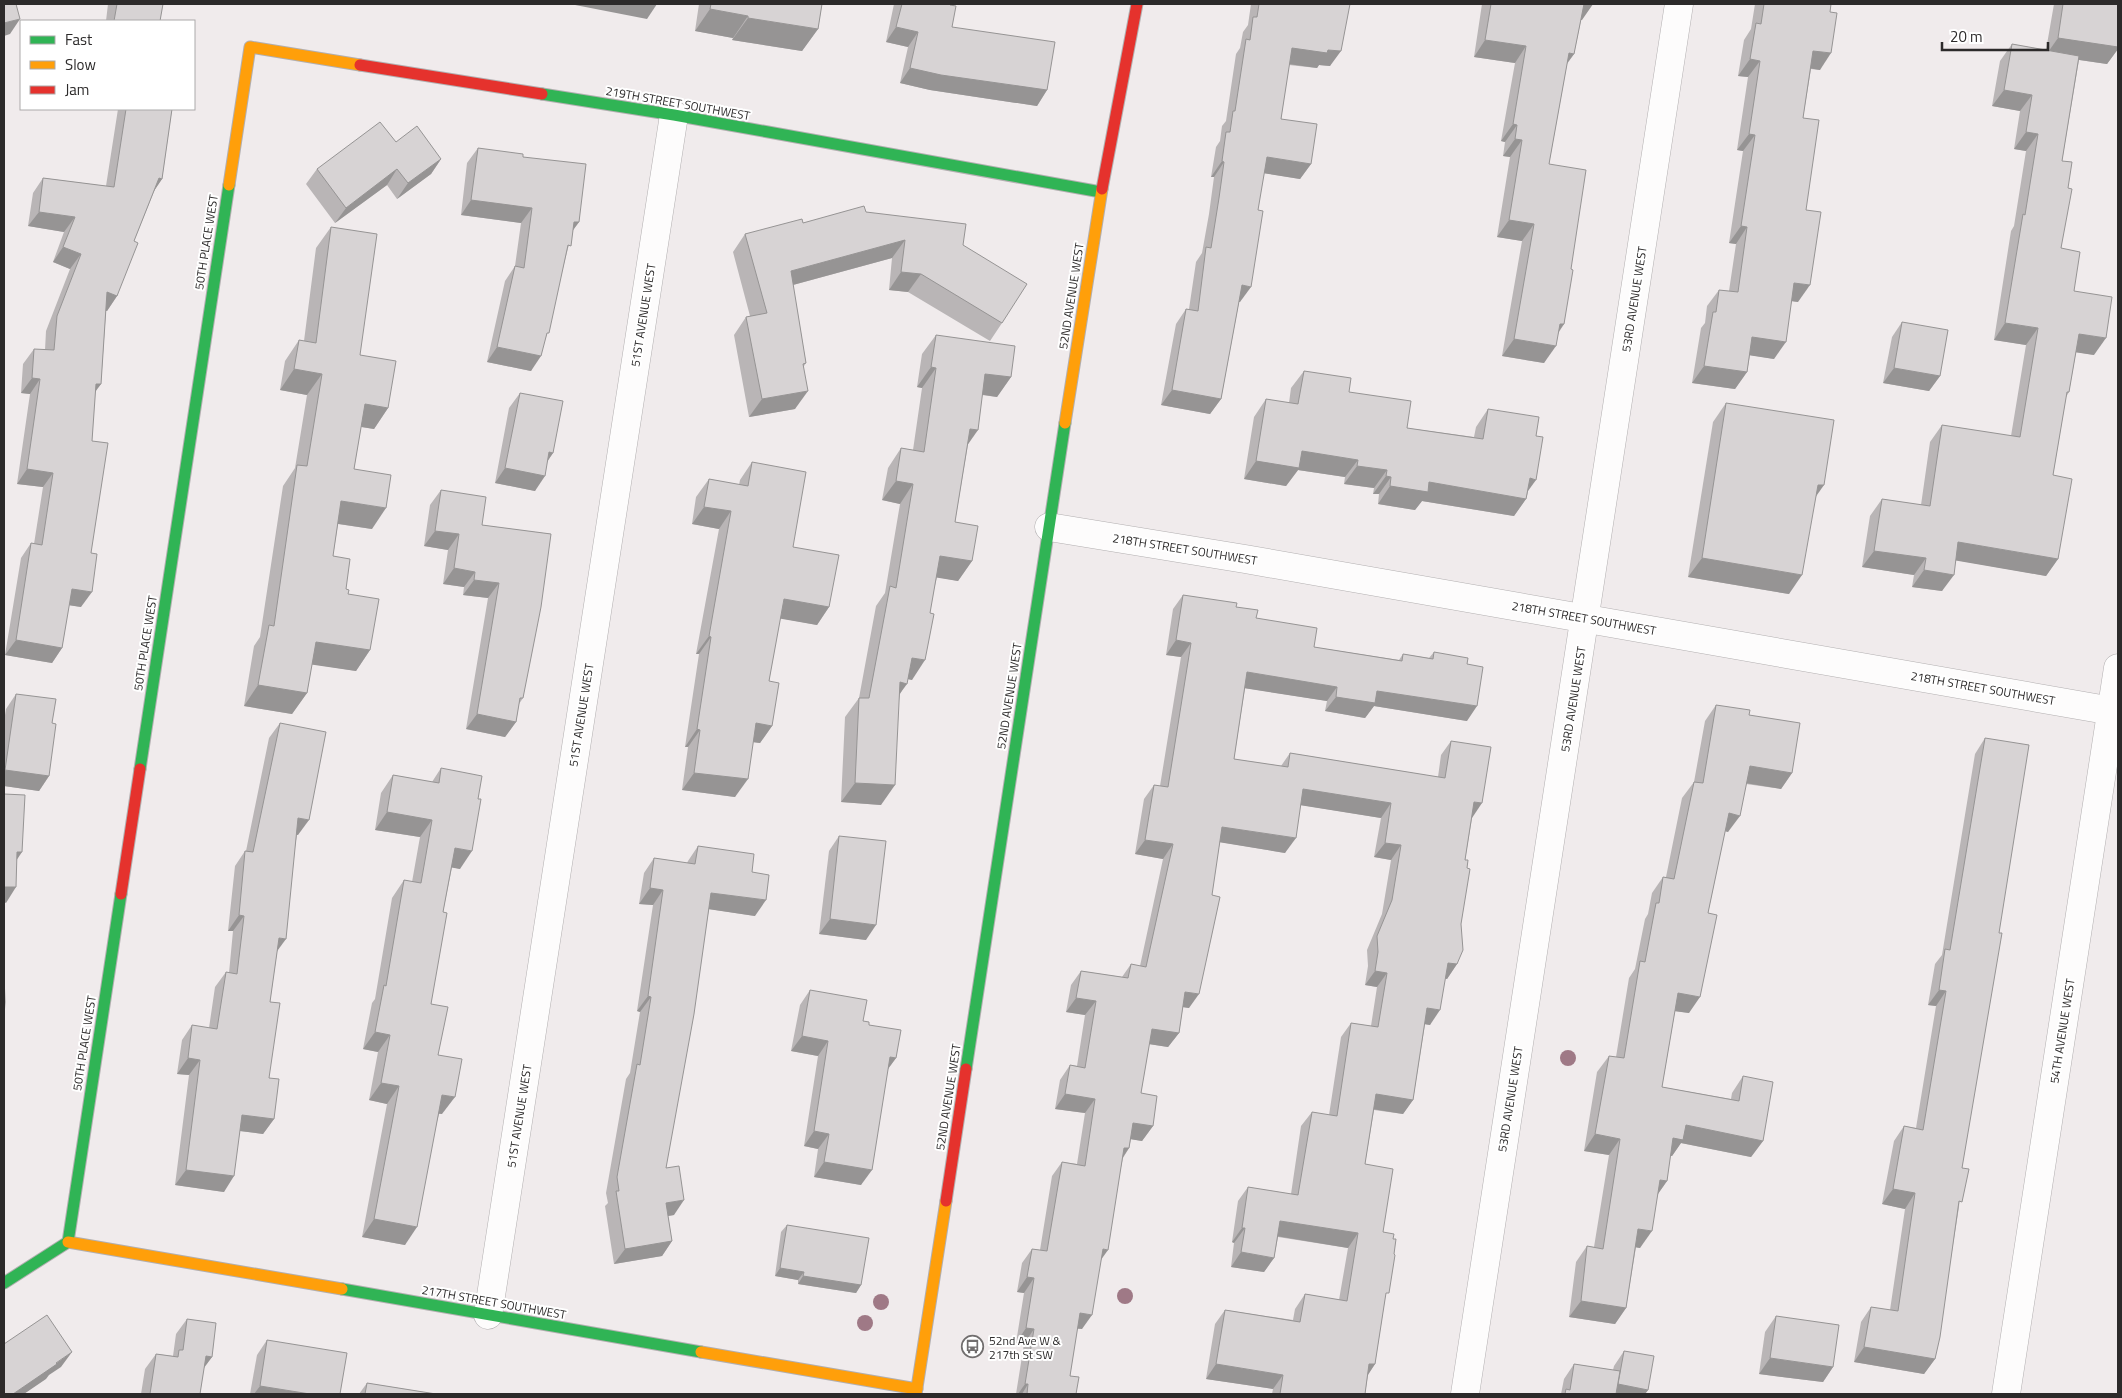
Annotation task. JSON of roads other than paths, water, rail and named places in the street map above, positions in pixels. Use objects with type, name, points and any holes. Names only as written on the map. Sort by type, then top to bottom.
[{"type":"street","name":"52ND AVENUE WEST","points":[[916,1391],[1100,192],[1137,4]]},
{"type":"street","name":"53RD AVENUE WEST","points":[[1465,1394],[1679,4]]},
{"type":"street","name":"219TH STREET SOUTHWEST","points":[[250,47],[674,115],[1100,192]]},
{"type":"street","name":"50TH PLACE WEST","points":[[68,1242],[250,47]]},
{"type":"street","name":"51ST AVENUE WEST","points":[[488,1315],[674,115]]},
{"type":"street","name":"218TH STREET SOUTHWEST","points":[[1050,527],[2115,711]]},
{"type":"street","name":"54TH AVENUE WEST","points":[[2006,1394],[2115,711],[2118,668]]},
{"type":"street","points":[[4,1284],[68,1242]]},
{"type":"street","name":"217TH STREET SOUTHWEST","points":[[68,1242],[916,1391]]},
{"type":"place","name":"52nd Ave W & 217th St SW","points":[[973,1347]]}]
